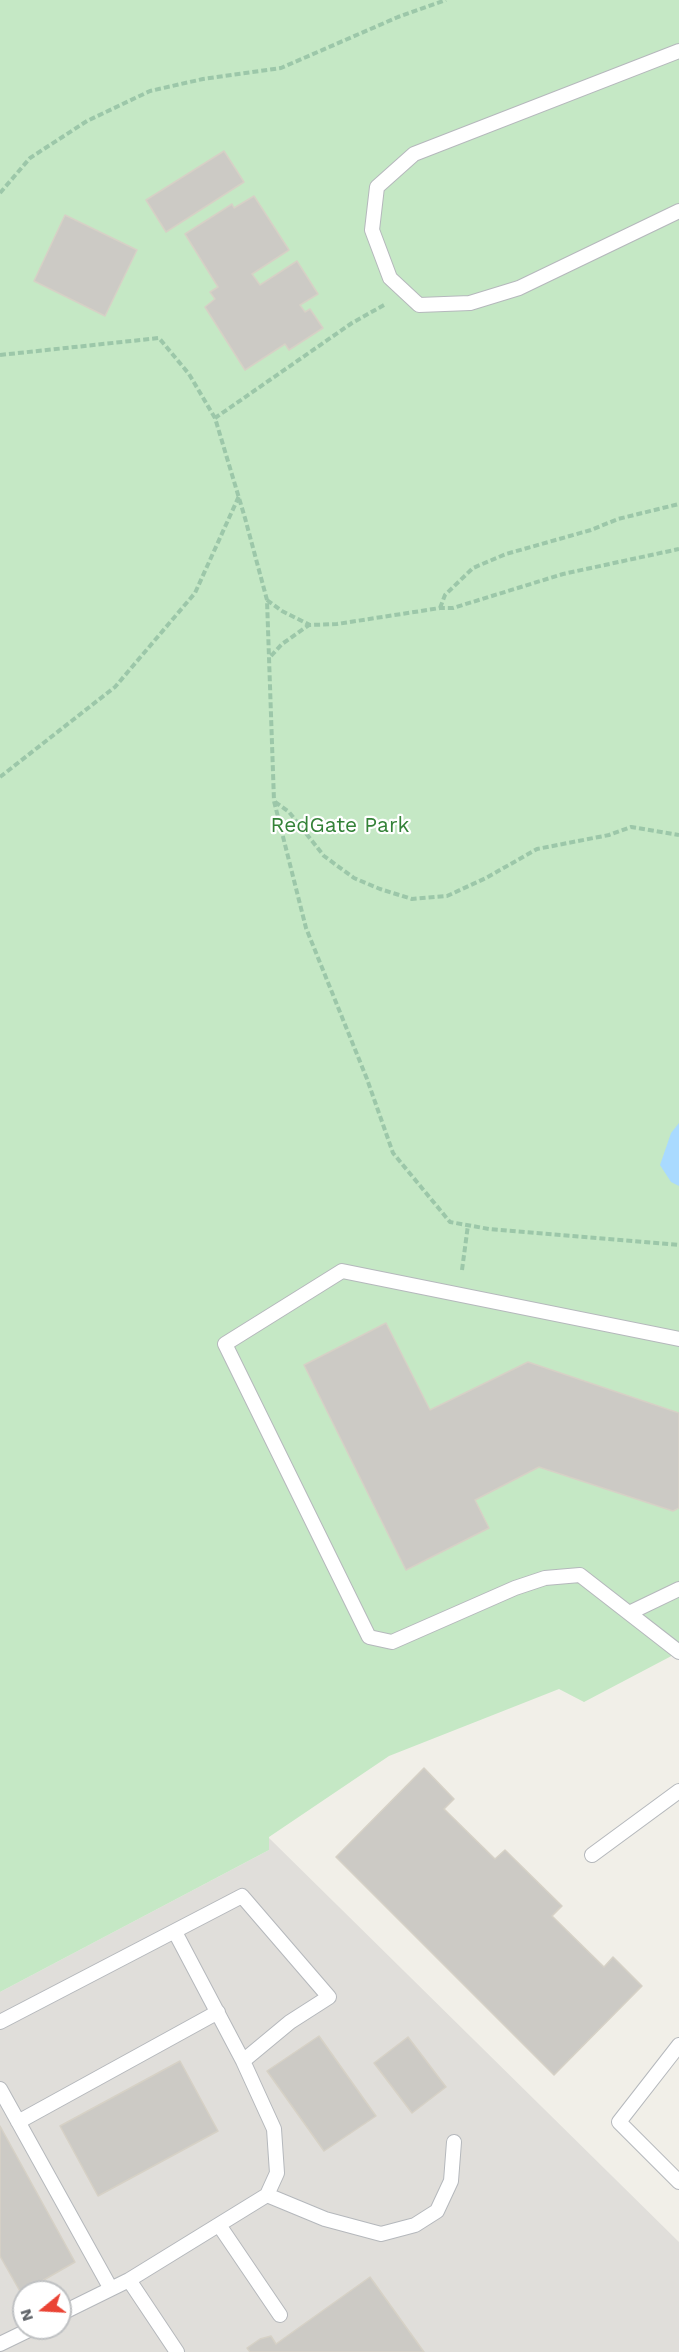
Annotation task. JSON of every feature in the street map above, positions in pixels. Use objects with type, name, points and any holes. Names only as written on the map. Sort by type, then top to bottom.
[{"type":"lane","points":[[679,51],[414,154],[377,187],[372,230],[390,278],[419,305],[470,303],[509,291],[679,211]]},
{"type":"lane","points":[[679,1339],[342,1271],[225,1344],[369,1637],[392,1642],[515,1587],[545,1578],[580,1575],[679,1652]]},
{"type":"lane","points":[[629,1613],[679,1589]]},
{"type":"lane","points":[[592,1855],[679,1791]]},
{"type":"lane","points":[[0,2022],[242,1896],[329,1997],[290,2022],[243,2061]]},
{"type":"lane","points":[[72,2308],[129,2280],[267,2195],[277,2173],[274,2129],[243,2061],[175,1932]]},
{"type":"lane","points":[[18,2122],[218,2012]]},
{"type":"lane","points":[[679,2045],[618,2122],[679,2182]]},
{"type":"lane","points":[[0,2089],[111,2289]]},
{"type":"lane","points":[[267,2195],[325,2219],[381,2234],[414,2225],[437,2211],[451,2181],[454,2142]]},
{"type":"lane","points":[[219,2225],[280,2315]]},
{"type":"lane","points":[[129,2280],[177,2352]]},
{"type":"path","points":[[0,193],[30,158],[87,121],[150,91],[203,78],[280,68],[446,0]]},
{"type":"path","points":[[215,418],[352,323],[406,292]]},
{"type":"path","points":[[0,355],[159,338],[189,374],[215,418],[267,600],[274,801],[306,928],[367,1079],[393,1153],[450,1222],[489,1229],[679,1245]]},
{"type":"path","points":[[0,777],[116,687],[123,679],[195,593],[239,496]]},
{"type":"path","points":[[440,608],[445,595],[473,568],[506,554],[591,530],[618,519],[679,504]]},
{"type":"path","points":[[267,600],[282,611],[310,625],[337,624],[453,608],[563,574],[679,549]]},
{"type":"path","points":[[270,657],[282,644],[310,625]]},
{"type":"path","points":[[274,801],[289,812],[324,856],[354,878],[412,899],[447,896],[486,878],[537,849],[609,835],[631,827],[679,836]]},
{"type":"path","points":[[459,1295],[468,1225]]},
{"type":"shaded area","points":[[268,1837],[679,2242],[679,2352],[0,2352],[0,1992],[269,1850]]},
{"type":"green space","name":"RedGate Park","points":[[0,0],[679,0],[679,1652],[584,1702],[559,1689],[389,1756],[269,1837],[269,1850],[0,1992]]},
{"type":"water","points":[[679,1123],[679,1186],[671,1182],[660,1165],[671,1133]]},
{"type":"building","points":[[224,151],[244,182],[166,232],[146,200]]},
{"type":"building","points":[[254,196],[289,250],[252,274],[260,285],[297,261],[318,294],[300,305],[305,312],[310,309],[323,328],[289,350],[285,344],[245,370],[205,307],[215,299],[210,292],[218,287],[185,234],[232,204],[234,208]]},
{"type":"building","points":[[65,215],[137,250],[105,316],[34,281]]},
{"type":"building","points":[[386,1323],[430,1410],[528,1362],[679,1413],[679,1508],[673,1511],[539,1467],[475,1500],[489,1528],[406,1570],[304,1365]]},
{"type":"building","points":[[424,1768],[454,1799],[444,1809],[495,1859],[505,1850],[562,1906],[552,1916],[604,1967],[613,1957],[642,1986],[554,2075],[336,1857]]},
{"type":"building","points":[[319,2036],[376,2116],[324,2151],[267,2071]]},
{"type":"building","points":[[408,2037],[446,2087],[412,2113],[374,2063]]},
{"type":"building","points":[[180,2061],[218,2131],[98,2196],[60,2126]]},
{"type":"building","points":[[0,2126],[75,2262],[44,2280],[14,2280],[0,2256]]},
{"type":"building","points":[[370,2277],[424,2352],[250,2352],[247,2348],[260,2339],[271,2336],[276,2344]]}]
